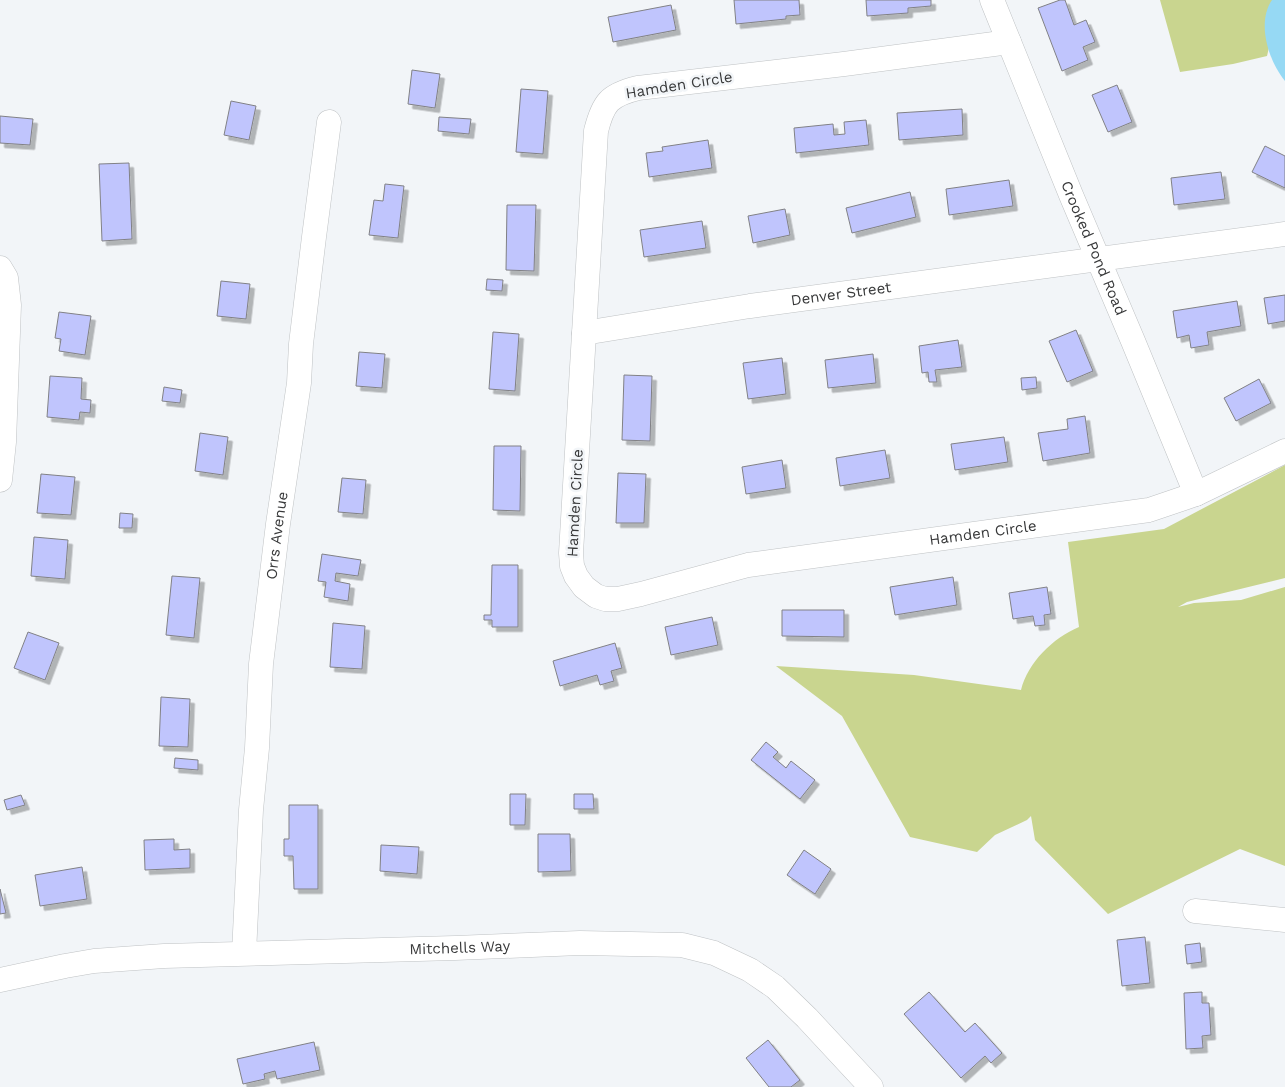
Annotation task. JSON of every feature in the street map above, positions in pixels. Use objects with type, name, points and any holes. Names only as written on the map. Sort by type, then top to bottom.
[{"type":"street","name":"Crooked Pond Road","points":[[992,0],[1196,494]]},
{"type":"street","name":"Hamden Circle","points":[[1008,42],[844,64],[638,88],[622,92],[604,106],[596,131],[571,553],[572,566],[576,576],[584,587],[596,596],[605,599],[618,599],[748,565],[1149,510],[1196,494],[1285,451]]},
{"type":"street","name":"Orrs Avenue","points":[[244,953],[250,810],[257,748],[261,664],[278,524],[299,383],[312,247],[329,122]]},
{"type":"street","points":[[1099,260],[1285,234]]},
{"type":"street","name":"Denver Street","points":[[584,334],[750,306],[1099,260]]},
{"type":"street","points":[[0,268],[6,278],[9,305],[4,442],[0,480]]},
{"type":"street","points":[[1195,911],[1285,920]]},
{"type":"street","name":"Mitchells Way","points":[[0,980],[94,961],[164,956],[580,943],[682,945],[714,953],[750,970],[775,987],[807,1018],[871,1087]]},
{"type":"green space","points":[[1160,0],[1285,0],[1267,56],[1233,64],[1180,72]]},
{"type":"green space","points":[[1285,465],[1285,578],[1187,602],[1178,607],[1194,603],[1241,600],[1285,587],[1285,866],[1240,849],[1108,914],[1035,840],[1031,816],[1027,820],[995,835],[977,852],[910,837],[842,716],[776,666],[914,675],[1021,690],[1029,670],[1043,652],[1051,644],[1079,627],[1068,542],[1164,529]]},
{"type":"water","points":[[1272,0],[1285,0],[1285,81],[1274,64],[1266,42],[1265,20],[1267,9]]},
{"type":"building","points":[[734,0],[799,0],[800,15],[786,16],[786,19],[736,24]]},
{"type":"building","points":[[866,0],[931,0],[931,6],[908,8],[908,13],[867,16]]},
{"type":"building","points":[[1065,0],[1074,25],[1086,20],[1095,42],[1083,47],[1088,60],[1062,71],[1038,8]]},
{"type":"building","points":[[671,5],[676,30],[613,42],[608,17]]},
{"type":"building","points":[[412,70],[440,74],[435,108],[408,104]]},
{"type":"building","points":[[1117,85],[1132,122],[1108,132],[1092,95]]},
{"type":"building","points":[[521,89],[548,91],[543,154],[516,152]]},
{"type":"building","points":[[231,101],[256,106],[249,140],[224,135]]},
{"type":"building","points":[[962,109],[963,135],[899,140],[897,113]]},
{"type":"building","points":[[0,116],[33,119],[30,145],[0,143]]},
{"type":"building","points":[[439,117],[471,119],[469,134],[438,131]]},
{"type":"building","points":[[866,120],[869,145],[796,153],[794,128],[833,124],[834,135],[845,134],[844,122]]},
{"type":"building","points":[[708,140],[712,168],[649,177],[646,153],[663,151],[662,147]]},
{"type":"building","points":[[1265,146],[1285,156],[1285,188],[1252,172]]},
{"type":"building","points":[[129,163],[132,239],[102,241],[99,164]]},
{"type":"building","points":[[1221,172],[1225,199],[1174,205],[1171,178]]},
{"type":"building","points":[[1009,180],[1013,206],[949,215],[946,189]]},
{"type":"building","points":[[385,184],[404,186],[398,238],[369,235],[374,200],[383,201]]},
{"type":"building","points":[[910,192],[916,217],[852,233],[846,208]]},
{"type":"building","points":[[507,205],[536,205],[534,271],[506,270]]},
{"type":"building","points":[[785,209],[790,235],[753,243],[748,216]]},
{"type":"building","points":[[702,221],[706,248],[644,257],[640,230]]},
{"type":"building","points":[[487,279],[503,280],[502,291],[486,290]]},
{"type":"building","points":[[221,281],[250,284],[246,319],[217,316]]},
{"type":"building","points":[[1285,295],[1285,321],[1268,324],[1264,298]]},
{"type":"building","points":[[1237,301],[1241,326],[1207,332],[1209,345],[1191,348],[1189,335],[1177,338],[1173,311]]},
{"type":"building","points":[[59,312],[91,316],[85,355],[59,351],[61,339],[55,338]]},
{"type":"building","points":[[1076,330],[1093,371],[1067,382],[1049,341]]},
{"type":"building","points":[[493,332],[519,334],[515,391],[489,389]]},
{"type":"building","points":[[958,340],[962,367],[935,370],[937,382],[929,382],[928,372],[922,373],[919,346]]},
{"type":"building","points":[[359,352],[385,354],[382,388],[356,386]]},
{"type":"building","points":[[873,354],[876,383],[828,388],[825,360]]},
{"type":"building","points":[[782,358],[786,394],[748,399],[743,363]]},
{"type":"building","points":[[624,375],[652,376],[650,441],[622,440]]},
{"type":"building","points":[[50,376],[82,378],[81,399],[91,400],[90,413],[80,412],[79,420],[47,417]]},
{"type":"building","points":[[1036,377],[1037,388],[1022,390],[1021,378]]},
{"type":"building","points":[[1259,379],[1271,403],[1236,421],[1224,398]]},
{"type":"building","points":[[164,387],[182,390],[180,403],[162,401]]},
{"type":"building","points":[[1085,416],[1090,453],[1043,461],[1038,433],[1068,429],[1067,419]]},
{"type":"building","points":[[200,433],[228,437],[223,475],[195,471]]},
{"type":"building","points":[[1004,437],[1008,462],[955,470],[951,444]]},
{"type":"building","points":[[494,446],[521,446],[520,511],[493,510]]},
{"type":"building","points":[[885,450],[890,478],[840,486],[836,458]]},
{"type":"building","points":[[782,460],[786,488],[746,494],[742,467]]},
{"type":"building","points":[[618,473],[646,474],[644,523],[616,523]]},
{"type":"building","points":[[41,474],[75,477],[71,515],[37,513]]},
{"type":"building","points":[[342,478],[366,480],[363,514],[338,512]]},
{"type":"building","points":[[120,513],[133,514],[132,528],[119,528]]},
{"type":"building","points":[[34,537],[68,540],[65,579],[31,576]]},
{"type":"building","points":[[322,554],[361,560],[358,576],[336,573],[335,581],[350,584],[348,601],[324,597],[326,582],[318,581]]},
{"type":"building","points":[[492,565],[518,565],[518,627],[492,627],[492,620],[484,620],[484,615],[491,615]]},
{"type":"building","points":[[172,576],[200,578],[194,638],[166,635]]},
{"type":"building","points":[[953,577],[957,605],[895,615],[890,587]]},
{"type":"building","points":[[1047,587],[1051,614],[1044,615],[1045,625],[1035,626],[1033,616],[1013,619],[1009,593]]},
{"type":"building","points":[[782,610],[844,610],[844,637],[782,636]]},
{"type":"building","points":[[712,617],[718,645],[671,655],[665,627]]},
{"type":"building","points":[[333,623],[365,626],[362,669],[330,667]]},
{"type":"building","points":[[28,632],[59,643],[45,680],[14,668]]},
{"type":"building","points":[[615,643],[622,668],[611,671],[614,681],[600,685],[597,675],[560,686],[553,661]]},
{"type":"building","points":[[161,697],[190,699],[188,747],[159,746]]},
{"type":"building","points":[[766,742],[778,752],[773,757],[786,768],[791,761],[815,780],[800,799],[751,760]]},
{"type":"building","points":[[175,758],[198,760],[198,770],[174,768]]},
{"type":"building","points":[[510,794],[526,794],[525,825],[510,825]]},
{"type":"building","points":[[574,794],[593,794],[594,809],[574,809]]},
{"type":"building","points":[[21,795],[25,805],[7,810],[4,800]]},
{"type":"building","points":[[289,805],[318,805],[318,889],[294,889],[293,856],[284,856],[284,839],[289,839]]},
{"type":"building","points":[[538,834],[570,834],[571,871],[538,872]]},
{"type":"building","points":[[174,839],[174,850],[190,849],[190,868],[145,870],[144,840]]},
{"type":"building","points":[[381,845],[419,847],[417,874],[380,871]]},
{"type":"building","points":[[804,850],[831,869],[815,894],[787,875]]},
{"type":"building","points":[[82,867],[87,899],[40,906],[35,875]]},
{"type":"building","points":[[0,889],[6,913],[0,914]]},
{"type":"building","points":[[1145,937],[1150,983],[1122,986],[1117,940]]},
{"type":"building","points":[[1200,943],[1202,962],[1187,964],[1185,945]]},
{"type":"building","points":[[929,992],[965,1032],[975,1023],[1002,1053],[991,1063],[985,1056],[961,1078],[904,1014]]},
{"type":"building","points":[[1202,992],[1202,1003],[1209,1003],[1211,1035],[1202,1036],[1203,1048],[1186,1049],[1184,993]]},
{"type":"building","points":[[768,1040],[800,1080],[791,1087],[769,1087],[746,1058]]},
{"type":"building","points":[[314,1042],[320,1070],[277,1079],[275,1071],[264,1074],[265,1079],[243,1084],[237,1059]]}]
